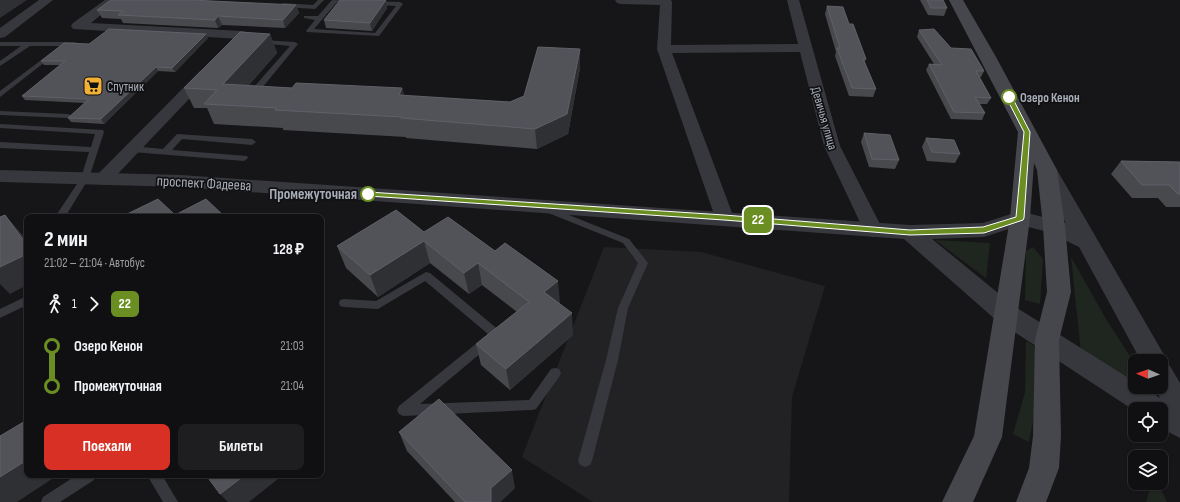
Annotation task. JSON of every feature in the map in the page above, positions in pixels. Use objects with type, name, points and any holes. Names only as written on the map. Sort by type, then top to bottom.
[{"type":"main road","points":[[956,0],[1047,170],[1054,226],[1059,292],[1047,340],[1047,436],[1044,468],[1030,502]]},
{"type":"main road","points":[[957,502],[988,437],[1020,218],[1027,132]]},
{"type":"street","points":[[0,34],[47,0]]},
{"type":"street","points":[[113,0],[78,26],[242,35],[244,41],[226,52]]},
{"type":"street","points":[[621,0],[666,1],[664,49],[724,218]]},
{"type":"street","name":"Девичья улица","points":[[793,0],[832,146],[873,230]]},
{"type":"street","points":[[664,49],[805,48]]},
{"type":"street","points":[[94,179],[132,149],[215,63]]},
{"type":"street","points":[[1047,170],[1150,354]]},
{"type":"street","name":"проспект Фадеева","points":[[0,176],[181,181],[910,232],[984,230],[1020,218]]},
{"type":"street","points":[[1020,218],[1054,226],[1087,242]]},
{"type":"street","points":[[910,232],[1005,313],[1144,402]]},
{"type":"street","points":[[1168,387],[1180,408]]},
{"type":"street","points":[[1168,417],[1180,425]]},
{"type":"lane","points":[[320,18],[306,17],[321,0]]},
{"type":"lane","points":[[334,0],[400,4],[377,35],[309,31],[320,18],[334,0]]},
{"type":"lane","points":[[275,5],[315,7]]},
{"type":"lane","points":[[244,41],[295,44],[249,98]]},
{"type":"lane","points":[[0,44],[80,44]]},
{"type":"lane","points":[[0,64],[28,44]]},
{"type":"lane","points":[[0,95],[64,44]]},
{"type":"lane","points":[[0,113],[68,116]]},
{"type":"lane","points":[[0,126],[100,132],[94,150],[94,179],[63,214]]},
{"type":"lane","points":[[165,152],[180,136],[252,142]]},
{"type":"lane","points":[[0,144],[94,150]]},
{"type":"lane","points":[[132,149],[244,158]]},
{"type":"lane","points":[[540,206],[626,241],[643,263],[623,308],[612,360],[585,461]]},
{"type":"lane","points":[[344,303],[378,306],[426,276],[496,334],[403,410],[532,405],[555,373]]},
{"type":"lane","points":[[0,314],[24,302]]},
{"type":"lane","points":[[48,502],[84,478]]},
{"type":"lane","points":[[156,478],[171,502]]},
{"type":"shaded area","points":[[935,240],[990,243],[986,278]]},
{"type":"shaded area","points":[[604,247],[701,252],[825,286],[792,397],[789,502],[593,502],[522,457]]},
{"type":"shaded area","points":[[1033,247],[1043,259],[1040,304],[1025,300],[1026,251]]},
{"type":"shaded area","points":[[1071,257],[1106,319],[1129,354],[1128,386],[1082,363]]},
{"type":"shaded area","points":[[1026,341],[1040,349],[1038,396],[1029,442],[1013,434],[1025,392]]},
{"type":"shaded area","points":[[1145,394],[1154,394],[1159,401]]},
{"type":"shaded area","points":[[1150,490],[1161,490],[1167,502],[1146,502]]},
{"type":"building","points":[[111,0],[191,0],[296,5],[283,20],[218,16],[215,20],[118,15],[123,11],[97,10]]},
{"type":"building","points":[[340,0],[386,0],[370,23],[324,20]]},
{"type":"building","points":[[927,0],[943,0],[947,8],[931,8]]},
{"type":"building","points":[[827,6],[843,7],[849,24],[853,24],[866,59],[863,59],[876,89],[852,88],[837,48],[840,48]]},
{"type":"building","name":"Спутник","points":[[109,29],[206,34],[172,68],[156,67],[101,119],[68,118],[89,99],[22,96],[65,61],[41,61],[64,43],[89,44]]},
{"type":"building","points":[[934,29],[951,48],[971,49],[984,71],[976,71],[991,98],[975,97],[985,113],[954,112],[929,64],[942,65],[919,30]]},
{"type":"building","points":[[240,32],[270,34],[223,84],[292,88],[296,83],[402,88],[399,95],[510,102],[524,96],[538,47],[580,49],[567,114],[535,129],[401,118],[402,117],[275,110],[277,108],[204,104],[217,90],[184,88]]},
{"type":"building","points":[[864,133],[890,135],[899,160],[872,159]]},
{"type":"building","points":[[926,138],[954,140],[960,154],[932,152]]},
{"type":"building","points":[[1121,161],[1180,162],[1180,194],[1178,194],[1169,185],[1142,185]]},
{"type":"building","points":[[158,199],[174,214],[127,214]]},
{"type":"building","points":[[206,199],[222,214],[177,214]]},
{"type":"building","points":[[396,210],[424,232],[448,217],[495,251],[505,243],[558,281],[544,292],[572,313],[506,369],[476,344],[529,302],[478,263],[464,273],[424,241],[370,275],[337,246]]},
{"type":"building","points":[[5,215],[24,241],[24,255],[0,267],[0,217]]},
{"type":"building","points":[[439,399],[512,470],[491,488],[491,502],[465,502],[399,432]]},
{"type":"building","points":[[24,422],[24,462],[0,477],[0,436]]},
{"type":"building","points":[[208,478],[241,478],[220,494]]},
{"type":"bus line","name":"22","points":[[368,194],[724,218],[873,230],[910,232],[984,230],[1020,218],[1027,132],[1009,97]]},
{"type":"place","name":"Спутник","points":[[93,86]]},
{"type":"place","name":"Озеро Кенон","points":[[1009,97]]},
{"type":"place","name":"Промежуточная","points":[[368,194]]}]
